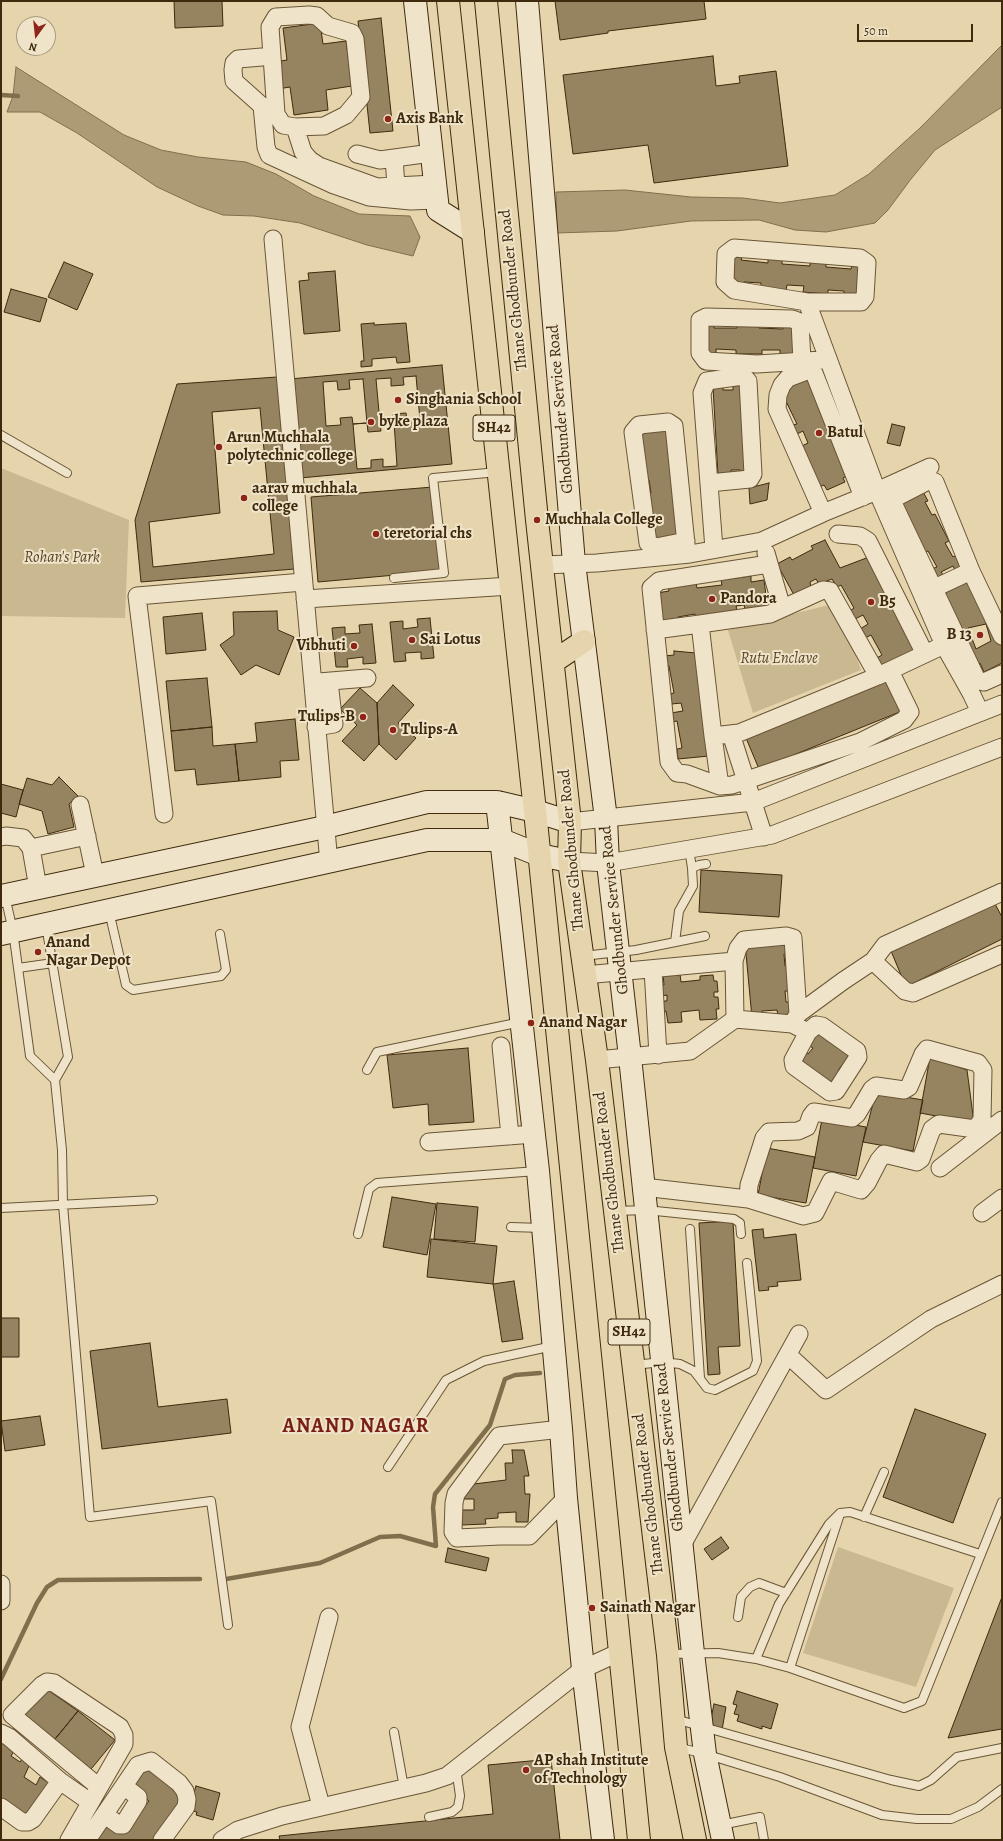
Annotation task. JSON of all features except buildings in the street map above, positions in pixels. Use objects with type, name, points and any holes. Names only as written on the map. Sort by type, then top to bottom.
[{"type":"main road","name":"Thane Ghodbunder Road","points":[[448,1],[536,811],[639,1840]]},
{"type":"main road","name":"Thane Ghodbunder Road","points":[[486,1],[542,565],[570,822],[569,861],[597,1060],[668,1654],[676,1747],[695,1840]]},
{"type":"main road","points":[[553,662],[584,641]]},
{"type":"street","points":[[415,1],[438,210],[473,232]]},
{"type":"street","name":"Ghodbunder Service Road","points":[[527,1],[574,563],[606,820],[608,862],[693,1653],[705,1754],[721,1832]]},
{"type":"street","points":[[308,14],[317,16],[328,26],[352,33],[356,39],[361,97],[346,115],[324,126],[295,127],[283,126],[276,114],[270,27],[276,17],[308,14]]},
{"type":"street","points":[[262,57],[238,59],[234,63],[233,70],[234,81],[262,106],[266,147],[269,155],[334,184],[369,197],[412,201],[435,192]]},
{"type":"street","points":[[295,127],[302,152],[319,166],[377,187],[396,186],[435,192]]},
{"type":"street","points":[[357,154],[375,159],[431,153]]},
{"type":"street","points":[[394,158],[396,186]]},
{"type":"street","points":[[273,239],[305,599],[321,682],[321,726],[325,827],[329,863]]},
{"type":"street","points":[[734,248],[860,258],[867,263],[865,297],[861,302],[808,302],[734,290],[725,282],[726,254],[734,248]]},
{"type":"street","points":[[808,302],[829,360],[870,494]]},
{"type":"street","points":[[802,361],[800,322],[792,319],[706,317],[700,320],[700,353],[706,361],[757,364],[829,360]]},
{"type":"street","points":[[823,513],[777,409],[778,395],[782,384],[788,378],[809,370],[814,373],[870,494],[897,537],[977,680],[984,682],[1002,674]]},
{"type":"street","points":[[709,483],[750,479],[753,474],[748,381],[743,376],[707,381],[702,393],[714,548]]},
{"type":"street","points":[[687,548],[674,426],[668,422],[639,425],[633,432],[648,542],[656,547],[687,548],[714,548],[762,541],[930,467]]},
{"type":"street","points":[[980,712],[944,645],[928,591],[894,503],[895,498],[930,480],[935,482],[971,571],[1002,636]]},
{"type":"street","points":[[838,534],[860,536],[868,541],[925,654]]},
{"type":"street","points":[[872,549],[897,537]]},
{"type":"street","points":[[762,541],[782,608]]},
{"type":"street","points":[[542,565],[597,563],[687,548]]},
{"type":"street","points":[[655,630],[770,614],[823,590],[830,591],[886,672],[891,673],[910,712],[904,720],[860,742],[732,785],[720,786],[687,774],[677,773],[669,762],[655,630],[651,588],[659,582],[769,564]]},
{"type":"street","points":[[928,591],[971,571]]},
{"type":"street","points":[[164,814],[137,596],[304,582]]},
{"type":"street","points":[[305,599],[511,586]]},
{"type":"street","points":[[700,624],[720,786]]},
{"type":"street","points":[[713,736],[739,733],[886,672],[944,645]]},
{"type":"street","points":[[321,682],[367,678]]},
{"type":"street","points":[[3,896],[95,875],[325,827],[427,802],[497,802],[536,811],[570,822],[606,820],[753,802],[1002,704]]},
{"type":"street","points":[[321,726],[334,793]]},
{"type":"street","points":[[731,734],[764,836]]},
{"type":"street","points":[[7,932],[329,863],[427,840],[502,840],[540,855],[569,861],[608,862],[772,835],[1002,747]]},
{"type":"street","points":[[497,802],[538,1170],[562,1430],[566,1498],[583,1669],[603,1840]]},
{"type":"street","points":[[80,805],[95,875]]},
{"type":"street","points":[[1,837],[6,836],[23,838],[31,848],[38,888]]},
{"type":"street","points":[[31,848],[87,836]]},
{"type":"street","points":[[597,1060],[690,1051],[735,1019],[795,1019],[843,981],[872,962],[885,945],[1002,892]]},
{"type":"street","points":[[735,1019],[734,961],[738,948],[744,940],[786,936],[793,938],[795,1019],[808,1032]]},
{"type":"street","points":[[872,962],[905,991],[913,993],[1001,957]]},
{"type":"street","points":[[583,966],[619,962],[653,969],[734,961]]},
{"type":"street","points":[[653,969],[658,1055]]},
{"type":"street","points":[[501,1046],[510,1136]]},
{"type":"street","points":[[643,1187],[748,1199],[803,1216],[815,1213],[831,1181],[861,1190],[867,1183],[879,1160],[884,1154],[917,1162],[922,1159],[932,1129],[939,1124],[975,1129],[982,1120],[983,1070],[978,1063],[927,1050],[923,1054],[909,1087],[904,1090],[876,1086],[872,1088],[857,1114],[852,1118],[814,1112],[807,1127],[798,1131],[769,1132],[764,1138],[749,1185],[748,1199]]},
{"type":"street","points":[[940,1168],[1002,1121]]},
{"type":"street","points":[[429,1142],[534,1134]]},
{"type":"street","points":[[982,1213],[1002,1198]]},
{"type":"street","points":[[788,1355],[826,1390],[931,1319],[1002,1284]]},
{"type":"street","points":[[681,1547],[800,1334]]},
{"type":"street","points":[[562,1430],[499,1436],[456,1494],[454,1503],[453,1532],[457,1538],[529,1536],[566,1498]]},
{"type":"street","points":[[1,1584],[1,1601]]},
{"type":"street","points":[[321,1806],[300,1727],[329,1617]]},
{"type":"street","points":[[222,1840],[238,1830],[282,1816],[426,1783],[447,1776],[456,1767],[539,1705],[583,1669],[620,1652]]},
{"type":"street","points":[[69,1840],[124,1744],[124,1735],[120,1727],[54,1682],[47,1682],[42,1685],[7,1712],[99,1786]]},
{"type":"street","points":[[1,1733],[9,1737],[60,1781],[90,1802]]},
{"type":"street","points":[[87,1840],[125,1787],[138,1765],[151,1761],[179,1783],[185,1791],[186,1807],[162,1840]]},
{"type":"street","points":[[1,1807],[22,1822],[28,1822],[33,1819],[60,1781]]},
{"type":"lane","points":[[1,435],[67,474]]},
{"type":"lane","points":[[394,578],[444,573],[433,478],[499,472]]},
{"type":"lane","points":[[675,942],[679,911],[693,886],[689,849]]},
{"type":"lane","points":[[692,868],[700,864],[706,864]]},
{"type":"lane","points":[[3,896],[7,932],[18,968],[30,1056],[55,1080]]},
{"type":"lane","points":[[109,910],[126,985],[133,990],[221,976],[226,970],[220,934]]},
{"type":"lane","points":[[46,924],[68,1057],[55,1080],[62,1150],[63,1205],[90,1517],[211,1501],[228,1625]]},
{"type":"lane","points":[[619,962],[636,950],[705,936]]},
{"type":"lane","points":[[18,968],[53,963]]},
{"type":"lane","points":[[367,1070],[377,1052],[522,1022]]},
{"type":"lane","points":[[358,1234],[369,1189],[377,1183],[538,1170]]},
{"type":"lane","points":[[1,1208],[153,1200]]},
{"type":"lane","points":[[615,1211],[646,1210],[734,1219],[740,1223],[741,1234]]},
{"type":"lane","points":[[512,1227],[543,1228]]},
{"type":"lane","points":[[690,1229],[700,1378]]},
{"type":"lane","points":[[633,1366],[662,1362],[680,1364],[694,1371],[707,1388],[715,1390],[753,1372],[757,1362],[747,1263]]},
{"type":"lane","points":[[388,1467],[446,1380],[484,1361],[554,1346]]},
{"type":"lane","points":[[864,1517],[884,1472]]},
{"type":"lane","points":[[668,1654],[718,1653],[756,1659],[790,1668],[904,1708],[922,1701],[1002,1502]]},
{"type":"lane","points":[[756,1659],[779,1604],[828,1524],[840,1513],[850,1512],[980,1554]]},
{"type":"lane","points":[[790,1668],[840,1513]]},
{"type":"lane","points":[[738,1617],[741,1597],[750,1587],[759,1583],[786,1593]]},
{"type":"lane","points":[[673,1719],[891,1780],[919,1786],[931,1780],[957,1757],[1002,1748]]},
{"type":"lane","points":[[394,1732],[404,1788]]},
{"type":"lane","points":[[676,1747],[705,1754],[780,1777],[882,1815],[917,1820],[951,1819],[978,1807],[1002,1789]]},
{"type":"lane","points":[[429,1817],[452,1812],[458,1807],[460,1796],[456,1767]]},
{"type":"lane","points":[[721,1832],[760,1817],[764,1840]]},
{"type":"green space","name":"Rohan's Park","points":[[1,468],[129,520],[125,618],[1,616]]},
{"type":"green space","name":"Rutu Enclave","points":[[837,603],[861,670],[753,713],[728,630]]},
{"type":"green space","points":[[838,1547],[954,1588],[916,1687],[803,1653]]},
{"type":"shaded area","points":[[1002,45],[1002,107],[935,150],[888,210],[875,223],[826,232],[795,230],[759,220],[691,221],[617,231],[557,233],[556,192],[625,190],[691,197],[743,198],[780,203],[835,195],[869,174],[920,128]]},
{"type":"shaded area","points":[[16,67],[124,135],[161,150],[198,157],[246,162],[276,174],[314,196],[359,214],[410,216],[420,237],[413,256],[367,245],[300,223],[254,216],[223,215],[198,206],[157,187],[77,133],[40,112],[7,112],[13,96]]},
{"type":"waterway","points":[[1,95],[18,96]]},
{"type":"waterway","points":[[226,1579],[320,1563],[380,1537],[400,1536],[436,1546],[433,1507],[435,1494],[490,1425],[505,1379],[515,1375],[540,1373]]},
{"type":"waterway","points":[[1,1679],[37,1603],[47,1587],[58,1580],[200,1579]]},
{"type":"place","name":"Axis Bank","points":[[388,119]]},
{"type":"place","name":"Singhania School","points":[[398,400]]},
{"type":"place","name":"byke plaza","points":[[371,422]]},
{"type":"place","name":"Batul","points":[[819,433]]},
{"type":"place","name":"Arun Muchhala polytechnic college","points":[[219,447]]},
{"type":"place","name":"aarav muchhala college","points":[[244,498]]},
{"type":"place","name":"Muchhala College","points":[[537,520]]},
{"type":"place","name":"teretorial chs","points":[[376,534]]},
{"type":"place","name":"Pandora","points":[[712,599]]},
{"type":"place","name":"B5","points":[[871,602]]},
{"type":"place","name":"B 13","points":[[980,635]]},
{"type":"place","name":"Sai Lotus","points":[[412,640]]},
{"type":"place","name":"Vibhuti","points":[[354,646]]},
{"type":"place","name":"Tulips-B","points":[[363,717]]},
{"type":"place","name":"Tulips-A","points":[[393,730]]},
{"type":"place","name":"Anand Nagar Depot","points":[[38,952]]},
{"type":"place","name":"Anand Nagar","points":[[531,1023]]},
{"type":"place","name":"Sainath Nagar","points":[[592,1608]]},
{"type":"place","name":"AP shah Institute of Technology","points":[[526,1770]]},
{"type":"district","name":"ANAND NAGAR","points":[[356,1427]]}]
